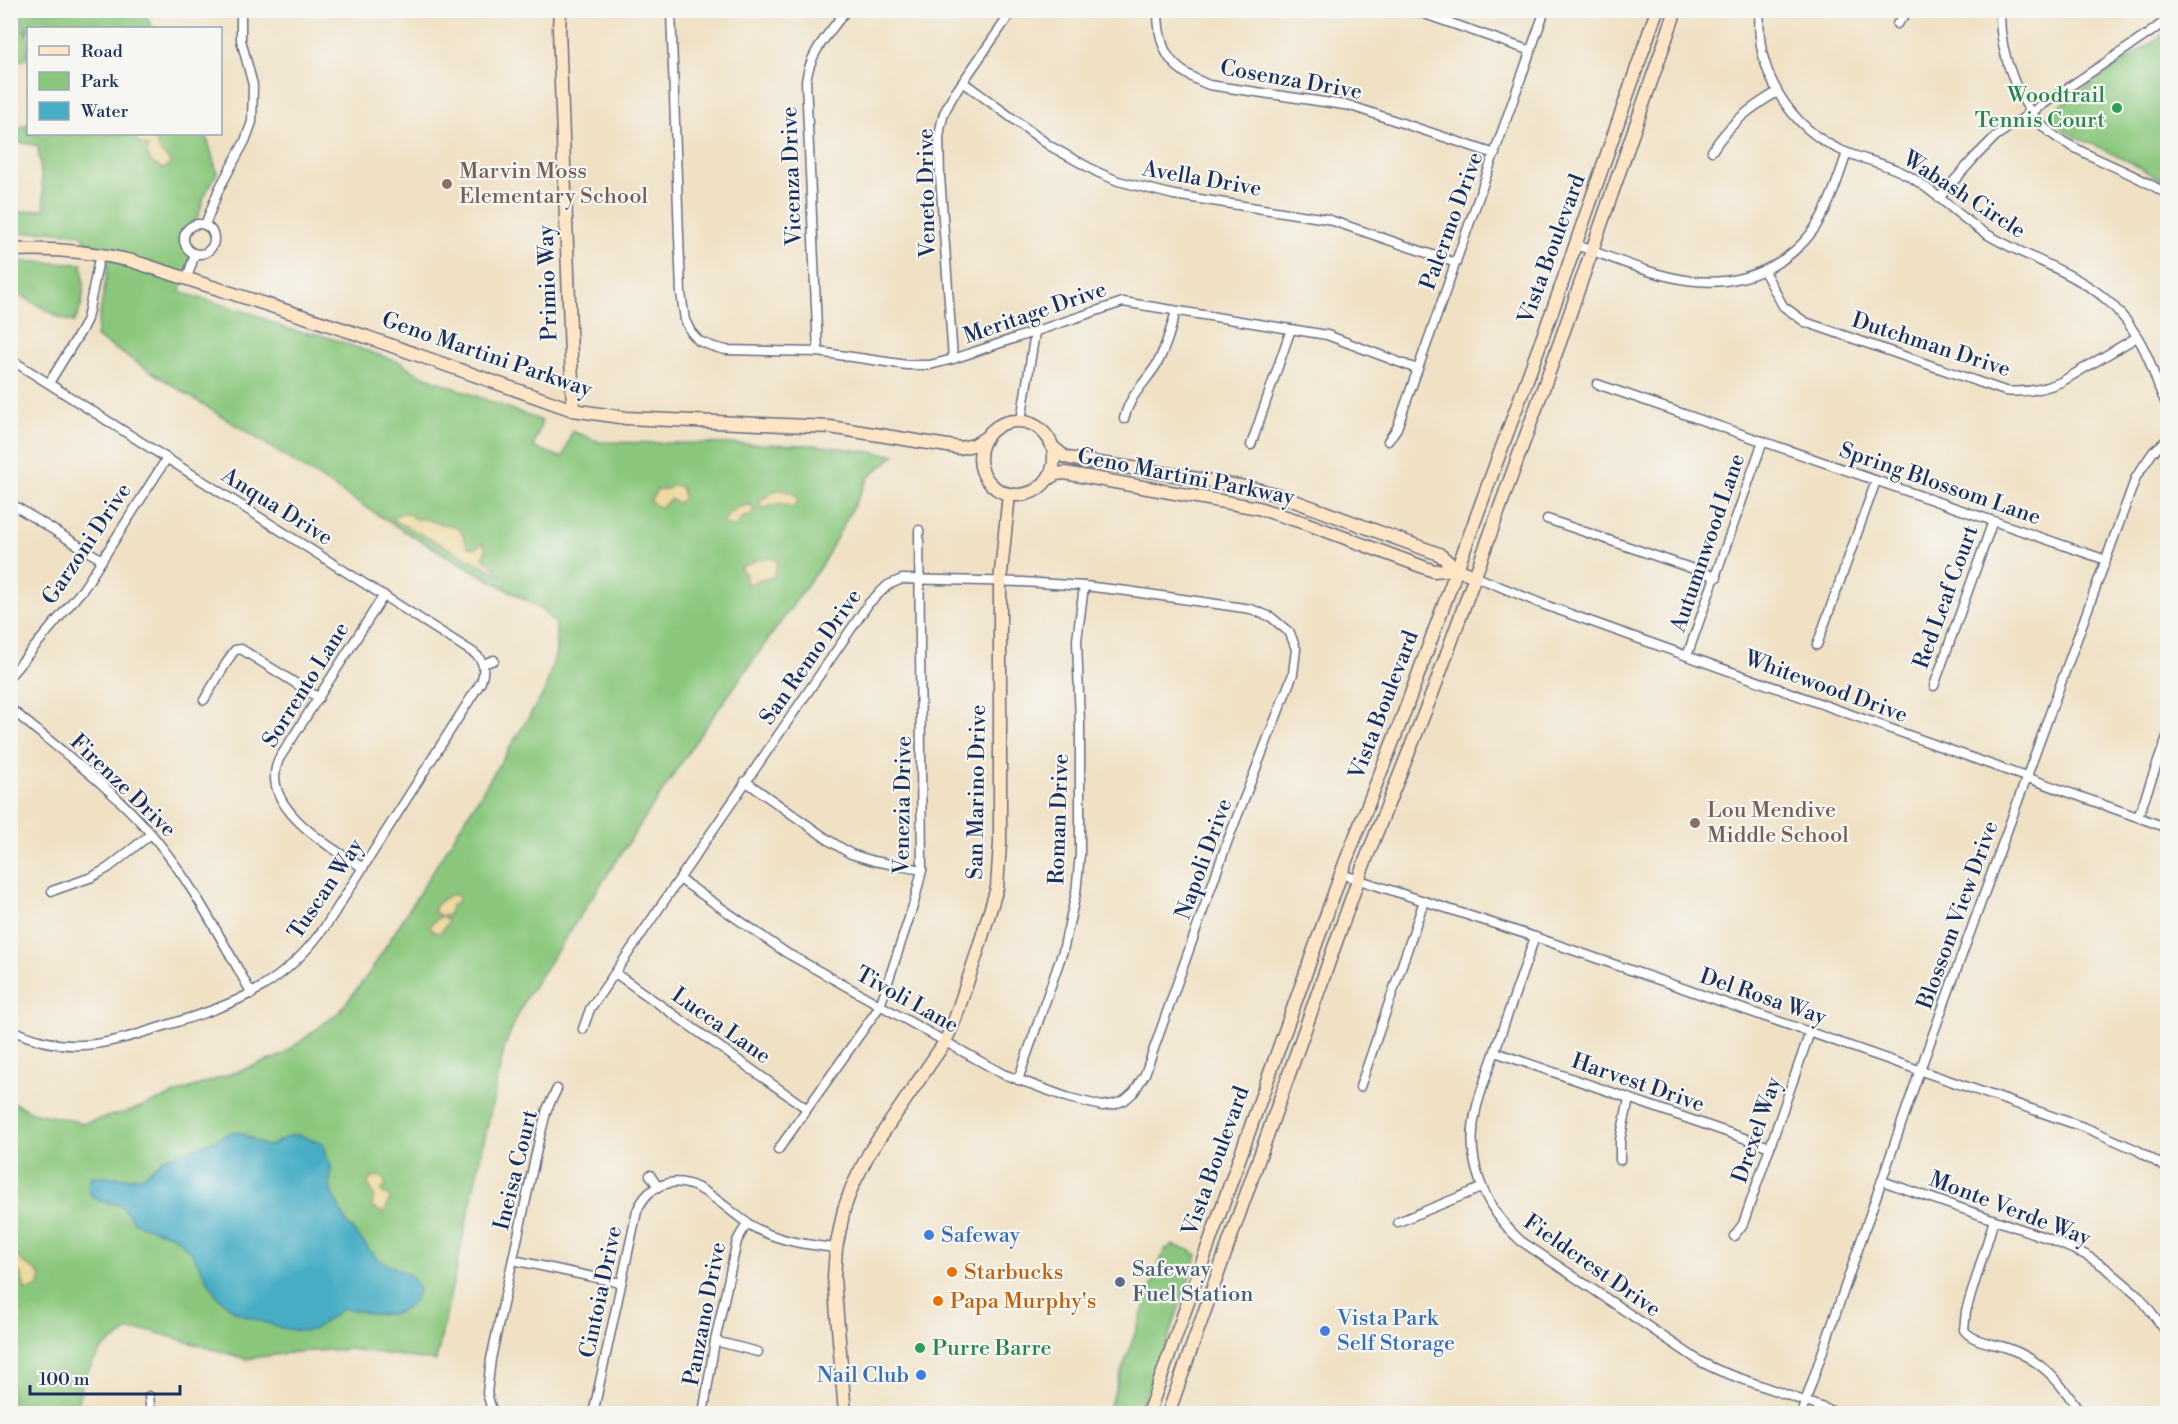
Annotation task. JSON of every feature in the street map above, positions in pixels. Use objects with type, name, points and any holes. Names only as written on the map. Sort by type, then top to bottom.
[{"type":"street","points":[[205,225],[219,189],[245,141],[252,122],[253,85],[241,40],[241,10]]},
{"type":"street","name":"Primio Way","points":[[560,10],[573,410]]},
{"type":"street","name":"Meritage Drive","points":[[670,10],[681,293],[685,320],[697,338],[706,345],[726,350],[818,352],[930,365],[1122,302],[1327,335],[1417,369]]},
{"type":"street","name":"Vicenza Drive","points":[[818,352],[806,81],[812,57],[818,45],[846,10]]},
{"type":"street","name":"Veneto Drive","points":[[953,359],[939,138],[944,113],[1013,10]]},
{"type":"street","name":"Cosenza Drive","points":[[1158,10],[1158,32],[1164,50],[1181,71],[1192,78],[1209,84],[1351,106],[1495,154]]},
{"type":"street","points":[[1413,10],[1531,51]]},
{"type":"street","name":"Palermo Drive","points":[[1388,441],[1397,428],[1545,10]]},
{"type":"street","name":"Vista Boulevard","points":[[1148,1413],[1341,874],[1401,721],[1576,245],[1657,10]]},
{"type":"street","name":"Vista Boulevard","points":[[1168,1413],[1358,880],[1414,741],[1592,251],[1676,10]]},
{"type":"street","name":"Wabash Circle","points":[[1760,10],[1763,57],[1777,92],[1800,122],[1816,136],[1847,153],[1888,165],[1907,175],[1983,232],[2092,289],[2122,315],[2137,337],[2168,407]]},
{"type":"street","points":[[1897,24],[1909,10]]},
{"type":"street","points":[[2000,10],[2002,40],[2012,77],[2033,113],[2061,140],[2141,178],[2168,195]]},
{"type":"street","points":[[1939,198],[1996,136],[2168,19]]},
{"type":"street","name":"Avella Drive","points":[[963,82],[1050,146],[1118,181],[1174,195],[1327,219],[1456,263]]},
{"type":"street","points":[[1712,152],[1733,123],[1746,111],[1777,92]]},
{"type":"street","points":[[1576,245],[1662,275],[1694,282],[1727,282],[1744,278],[1764,271],[1795,250],[1819,222],[1847,153]]},
{"type":"street","points":[[193,225],[205,225],[214,234],[213,246],[207,253],[195,254],[186,246],[184,235],[193,225]]},
{"type":"street","name":"Geno Martini Parkway","points":[[10,250],[48,249],[100,254],[132,261],[367,337],[573,410],[626,418],[830,427],[960,448]]},
{"type":"street","points":[[49,383],[84,326],[91,305],[100,254]]},
{"type":"street","points":[[187,278],[195,254]]},
{"type":"street","name":"Dutchman Drive","points":[[1764,271],[1783,306],[1805,322],[2005,390],[2034,391],[2049,388],[2137,337]]},
{"type":"street","points":[[1124,419],[1128,403],[1156,364],[1166,343],[1176,311]]},
{"type":"street","points":[[1251,445],[1291,329]]},
{"type":"street","points":[[1021,421],[1035,332]]},
{"type":"street","name":"Anqua Drive","points":[[10,359],[474,652],[483,664]]},
{"type":"street","name":"Spring Blossom Lane","points":[[1597,384],[2106,560]]},
{"type":"street","points":[[1008,421],[1021,421],[1042,431],[1053,447],[1053,468],[1048,478],[1034,490],[1022,495],[1009,494],[992,486],[973,457],[960,448],[974,446],[1008,421]]},
{"type":"street","points":[[979,465],[980,450],[985,438]]},
{"type":"street","name":"Blossom View Drive","points":[[1801,1413],[1920,1070],[2136,477],[2153,452],[2168,439]]},
{"type":"street","name":"Autumnwood Lane","points":[[1687,656],[1717,577],[1763,441]]},
{"type":"street","name":"Geno Martini Parkway","points":[[1053,447],[1065,457],[1078,460],[1155,471],[1278,495],[1439,554],[1457,569]]},
{"type":"street","name":"Garzoni Drive","points":[[10,676],[72,603],[102,561],[167,458]]},
{"type":"street","name":"Geno Martini Parkway","points":[[1048,478],[1065,473],[1258,508],[1422,567],[1440,571],[1457,569]]},
{"type":"street","points":[[1817,645],[1876,481]]},
{"type":"street","name":"San Marino Drive","points":[[845,1413],[834,1278],[836,1248],[846,1203],[863,1164],[945,1042],[962,998],[997,888],[1000,843],[1000,582],[1009,494]]},
{"type":"street","points":[[10,503],[102,561]]},
{"type":"street","points":[[1547,519],[1717,577]]},
{"type":"street","name":"Red Leaf Court","points":[[1934,686],[1993,521]]},
{"type":"street","name":"Venezia Drive","points":[[778,1150],[880,1006],[914,903],[922,870],[920,530]]},
{"type":"street","points":[[1457,569],[1474,576]]},
{"type":"street","name":"Whitewood Drive","points":[[1474,576],[1542,604],[2168,828]]},
{"type":"street","name":"San Remo Drive","points":[[583,1029],[590,1009],[681,880],[745,781],[869,603],[888,585],[902,579],[1084,586],[1127,591],[1251,609],[1271,617],[1290,633]]},
{"type":"street","name":"Roman Drive","points":[[1018,1080],[1063,951],[1076,893],[1080,854],[1080,724],[1077,640],[1084,586]]},
{"type":"street","name":"Sorrento Lane","points":[[363,868],[303,827],[286,806],[271,779],[279,759],[384,595]]},
{"type":"street","name":"Napoli Drive","points":[[1131,1095],[1141,1082],[1228,840],[1293,674],[1296,649],[1290,633]]},
{"type":"street","points":[[204,700],[234,647],[247,652],[319,698]]},
{"type":"street","points":[[483,664],[494,660]]},
{"type":"street","name":"Tuscan Way","points":[[10,1029],[48,1043],[67,1046],[105,1044],[222,1008],[252,994],[289,968],[312,945],[363,868],[481,682],[483,664]]},
{"type":"street","name":"Firenze Drive","points":[[10,708],[104,788],[151,834],[189,884],[252,994]]},
{"type":"street","points":[[2138,818],[2168,734]]},
{"type":"street","points":[[745,781],[851,854],[922,870]]},
{"type":"street","points":[[52,891],[92,877],[108,868],[151,834]]},
{"type":"street","name":"Del Rosa Way","points":[[1341,874],[1535,937],[2086,1128],[2137,1150],[2168,1169]]},
{"type":"street","name":"Tivoli Lane","points":[[681,880],[784,952],[1003,1074],[1092,1105],[1115,1104],[1131,1095]]},
{"type":"street","points":[[1360,1087],[1424,901]]},
{"type":"street","name":"Fieldcrest Drive","points":[[1535,937],[1476,1110],[1473,1127],[1474,1164],[1481,1188],[1498,1218],[1521,1241],[1688,1354],[1720,1371],[1840,1413]]},
{"type":"street","name":"Lucca Lane","points":[[615,973],[806,1108]]},
{"type":"street","name":"Drexel Way","points":[[1734,1236],[1743,1224],[1810,1032]]},
{"type":"street","name":"Harvest Drive","points":[[1495,1052],[1770,1147]]},
{"type":"street","name":"Ineisa Court","points":[[493,1413],[487,1396],[487,1383],[547,1109],[557,1089]]},
{"type":"street","points":[[1620,1160],[1620,1140],[1629,1099]]},
{"type":"street","points":[[650,1175],[658,1187],[677,1182],[691,1185],[705,1192],[747,1223],[766,1233],[791,1242],[836,1248]]},
{"type":"street","name":"Monte Verde Way","points":[[1882,1181],[2064,1245],[2106,1268],[2139,1296],[2168,1334]]},
{"type":"street","name":"Cintoia Drive","points":[[593,1413],[637,1211],[646,1195],[658,1187]]},
{"type":"street","points":[[1398,1222],[1481,1188]]},
{"type":"street","points":[[1994,1220],[1966,1311],[1964,1330],[1968,1335],[1979,1340],[2017,1352],[2046,1369],[2069,1394],[2081,1413]]},
{"type":"street","name":"Panzano Drive","points":[[703,1413],[737,1241],[747,1223]]},
{"type":"street","points":[[513,1260],[621,1283]]},
{"type":"street","points":[[716,1341],[758,1352]]},
{"type":"street","points":[[149,1396],[148,1405],[152,1413]]},
{"type":"street","points":[[537,1413],[542,1413]]},
{"type":"green space","points":[[10,11],[13,11],[27,36],[27,59],[11,61]]},
{"type":"green space","points":[[18,11],[143,11],[152,27],[27,27],[27,33]]},
{"type":"green space","points":[[2167,32],[2167,184],[2132,163],[2066,132],[2053,119],[2055,109]]},
{"type":"green space","points":[[27,124],[27,135],[206,135],[217,173],[204,197],[197,219],[183,230],[182,244],[192,254],[180,292],[259,316],[288,329],[318,334],[402,363],[418,374],[542,421],[533,447],[563,458],[572,431],[600,442],[814,445],[895,455],[869,477],[823,563],[699,736],[525,999],[505,1045],[436,1361],[350,1349],[296,1352],[246,1359],[151,1331],[128,1331],[103,1348],[82,1379],[78,1407],[80,1413],[11,1413],[10,1101],[32,1112],[84,1123],[130,1111],[281,1056],[339,1012],[370,972],[545,691],[556,652],[556,624],[538,607],[402,530],[96,337],[108,267],[80,234],[49,231],[11,234],[11,213],[45,209],[38,146],[18,142],[18,128]]},
{"type":"green space","points":[[11,261],[82,264],[83,294],[74,322],[61,318],[11,290]]},
{"type":"green space","points":[[1171,1245],[1192,1250],[1192,1253],[1197,1254],[1162,1356],[1137,1413],[1107,1413],[1165,1248]]},
{"type":"sand","points":[[138,135],[151,135],[170,164],[163,169],[152,163],[147,155],[148,147],[136,139]]},
{"type":"sand","points":[[671,486],[679,486],[682,489],[684,498],[678,503],[670,499],[663,506],[658,507],[650,501],[657,490],[668,489]]},
{"type":"sand","points":[[777,490],[796,495],[798,502],[792,507],[780,503],[760,509],[760,500]]},
{"type":"sand","points":[[751,505],[754,509],[751,515],[742,518],[734,528],[723,523],[734,510]]},
{"type":"sand","points":[[405,512],[415,519],[425,519],[460,529],[468,547],[475,548],[483,543],[486,549],[483,557],[503,576],[395,521],[392,517]]},
{"type":"sand","points":[[771,558],[777,563],[774,576],[747,585],[745,573],[739,568],[760,559]]},
{"type":"sand","points":[[453,894],[457,895],[458,902],[451,906],[449,915],[442,916],[448,923],[441,932],[436,933],[430,925],[441,916],[434,912],[435,909],[441,901]]},
{"type":"sand","points":[[379,1176],[386,1184],[381,1192],[390,1199],[384,1213],[372,1208],[374,1195],[368,1184],[370,1179]]},
{"type":"sand","points":[[11,1254],[16,1255],[41,1276],[38,1288],[25,1290],[21,1274],[11,1269]]},
{"type":"water","points":[[239,1132],[267,1147],[289,1136],[298,1135],[324,1144],[325,1154],[331,1166],[332,1194],[348,1224],[377,1259],[408,1274],[415,1281],[418,1290],[416,1297],[407,1308],[386,1314],[342,1309],[313,1330],[300,1331],[282,1328],[245,1316],[233,1310],[217,1296],[192,1253],[175,1237],[135,1223],[121,1205],[100,1201],[91,1195],[88,1185],[92,1176],[129,1178],[143,1176],[168,1156],[197,1148],[229,1133]]},
{"type":"place","name":"Woodtrail Tennis Court","points":[[2117,108]]},
{"type":"place","name":"Marvin Moss Elementary School","points":[[447,184]]},
{"type":"place","name":"Lou Mendive Middle School","points":[[1695,823]]},
{"type":"place","name":"Safeway","points":[[929,1235]]},
{"type":"place","name":"Starbucks","points":[[952,1272]]},
{"type":"place","name":"Safeway Fuel Station","points":[[1120,1282]]},
{"type":"place","name":"Papa Murphy's","points":[[938,1301]]},
{"type":"place","name":"Vista Park Self Storage","points":[[1325,1331]]},
{"type":"place","name":"Purre Barre","points":[[920,1348]]},
{"type":"place","name":"Nail Club","points":[[921,1375]]}]
